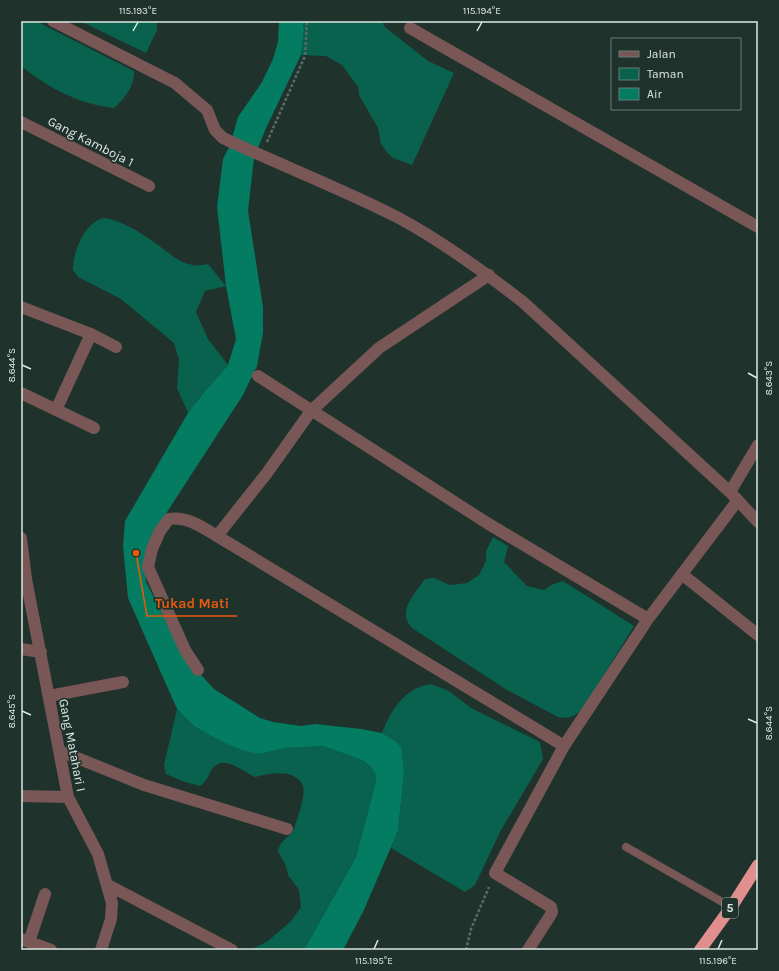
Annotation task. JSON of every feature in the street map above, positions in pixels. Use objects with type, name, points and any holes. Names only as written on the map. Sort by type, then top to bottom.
[{"type":"highway","name":"5","points":[[700,950],[758,866]]},
{"type":"street","points":[[53,21],[175,83],[207,110],[217,134],[223,138],[397,217],[430,236],[489,275],[523,302],[730,492],[758,522]]},
{"type":"street","points":[[410,28],[758,227]]},
{"type":"street","name":"Gang Kamboja 1","points":[[21,122],[149,186]]},
{"type":"street","points":[[217,536],[267,473],[311,411],[379,348],[489,275]]},
{"type":"street","points":[[21,307],[91,334],[116,348]]},
{"type":"street","points":[[56,410],[91,334]]},
{"type":"street","points":[[258,376],[487,523],[648,619]]},
{"type":"street","points":[[21,394],[94,428]]},
{"type":"street","points":[[730,492],[758,445]]},
{"type":"street","points":[[528,950],[550,916],[552,912],[551,907],[495,872],[564,746],[648,619],[683,575],[738,500]]},
{"type":"street","points":[[198,670],[185,650],[148,567],[152,549],[160,531],[169,519],[176,518],[189,521],[217,536],[564,746]]},
{"type":"street","name":"Gang Matahari I","points":[[21,538],[26,579],[68,797],[98,854],[112,903],[111,919],[101,950]]},
{"type":"street","points":[[683,575],[758,635]]},
{"type":"street","points":[[21,649],[41,652]]},
{"type":"street","points":[[49,696],[123,682]]},
{"type":"street","points":[[60,751],[144,785],[287,829]]},
{"type":"street","points":[[21,796],[68,797]]},
{"type":"street","points":[[108,885],[232,950]]},
{"type":"street","points":[[45,894],[25,940],[51,950]]},
{"type":"lane","points":[[626,846],[731,907]]},
{"type":"path","points":[[259,155],[302,65],[306,47],[307,21]]},
{"type":"path","points":[[466,950],[471,929],[495,872]]},
{"type":"green space","points":[[21,21],[36,21],[134,71],[131,87],[114,108],[88,103],[53,88],[21,66]]},
{"type":"green space","points":[[80,21],[157,21],[157,30],[146,53]]},
{"type":"green space","points":[[303,21],[382,21],[385,27],[428,61],[454,73],[412,165],[393,158],[381,144],[378,128],[359,95],[358,87],[342,65],[326,56],[301,55],[304,31]]},
{"type":"green space","points":[[103,218],[110,219],[132,228],[183,262],[195,265],[208,264],[226,286],[205,291],[196,312],[208,339],[228,365],[188,413],[177,388],[179,360],[174,343],[121,299],[78,277],[73,270],[77,247],[85,232],[96,221]]},
{"type":"green space","points":[[493,537],[508,546],[504,562],[527,586],[544,590],[551,585],[563,581],[634,626],[586,704],[580,711],[571,717],[558,717],[507,690],[412,628],[408,622],[406,609],[412,597],[425,579],[434,578],[450,585],[467,583],[479,575],[486,561],[486,551]]},
{"type":"green space","points":[[431,684],[449,691],[471,708],[540,742],[543,759],[500,832],[475,885],[465,892],[391,848],[398,831],[404,773],[394,740],[382,733],[394,708],[406,695],[422,686]]},
{"type":"green space","points":[[177,709],[194,726],[259,754],[286,748],[323,746],[362,760],[375,772],[376,781],[356,857],[304,950],[250,950],[268,941],[291,921],[301,907],[299,890],[288,875],[286,866],[278,851],[281,843],[294,829],[299,814],[304,790],[300,780],[295,776],[282,773],[267,774],[255,777],[235,766],[224,763],[219,763],[215,766],[206,781],[200,786],[182,781],[166,774],[164,765]]},
{"type":"water","points":[[279,21],[303,21],[304,31],[301,55],[266,128],[254,158],[248,211],[263,307],[263,333],[257,366],[243,395],[156,529],[145,569],[146,582],[180,647],[190,663],[214,689],[260,718],[273,722],[301,726],[315,724],[382,733],[394,740],[401,747],[404,773],[398,831],[363,912],[343,950],[304,950],[356,857],[376,781],[375,772],[362,760],[323,746],[286,748],[259,754],[242,750],[221,741],[194,726],[177,709],[128,598],[123,546],[125,521],[188,413],[228,365],[236,339],[226,286],[217,207],[223,159],[230,145],[238,117],[262,82],[273,59],[278,42]]},
{"type":"place","name":"Tukad Mati","points":[[136,553]]}]
